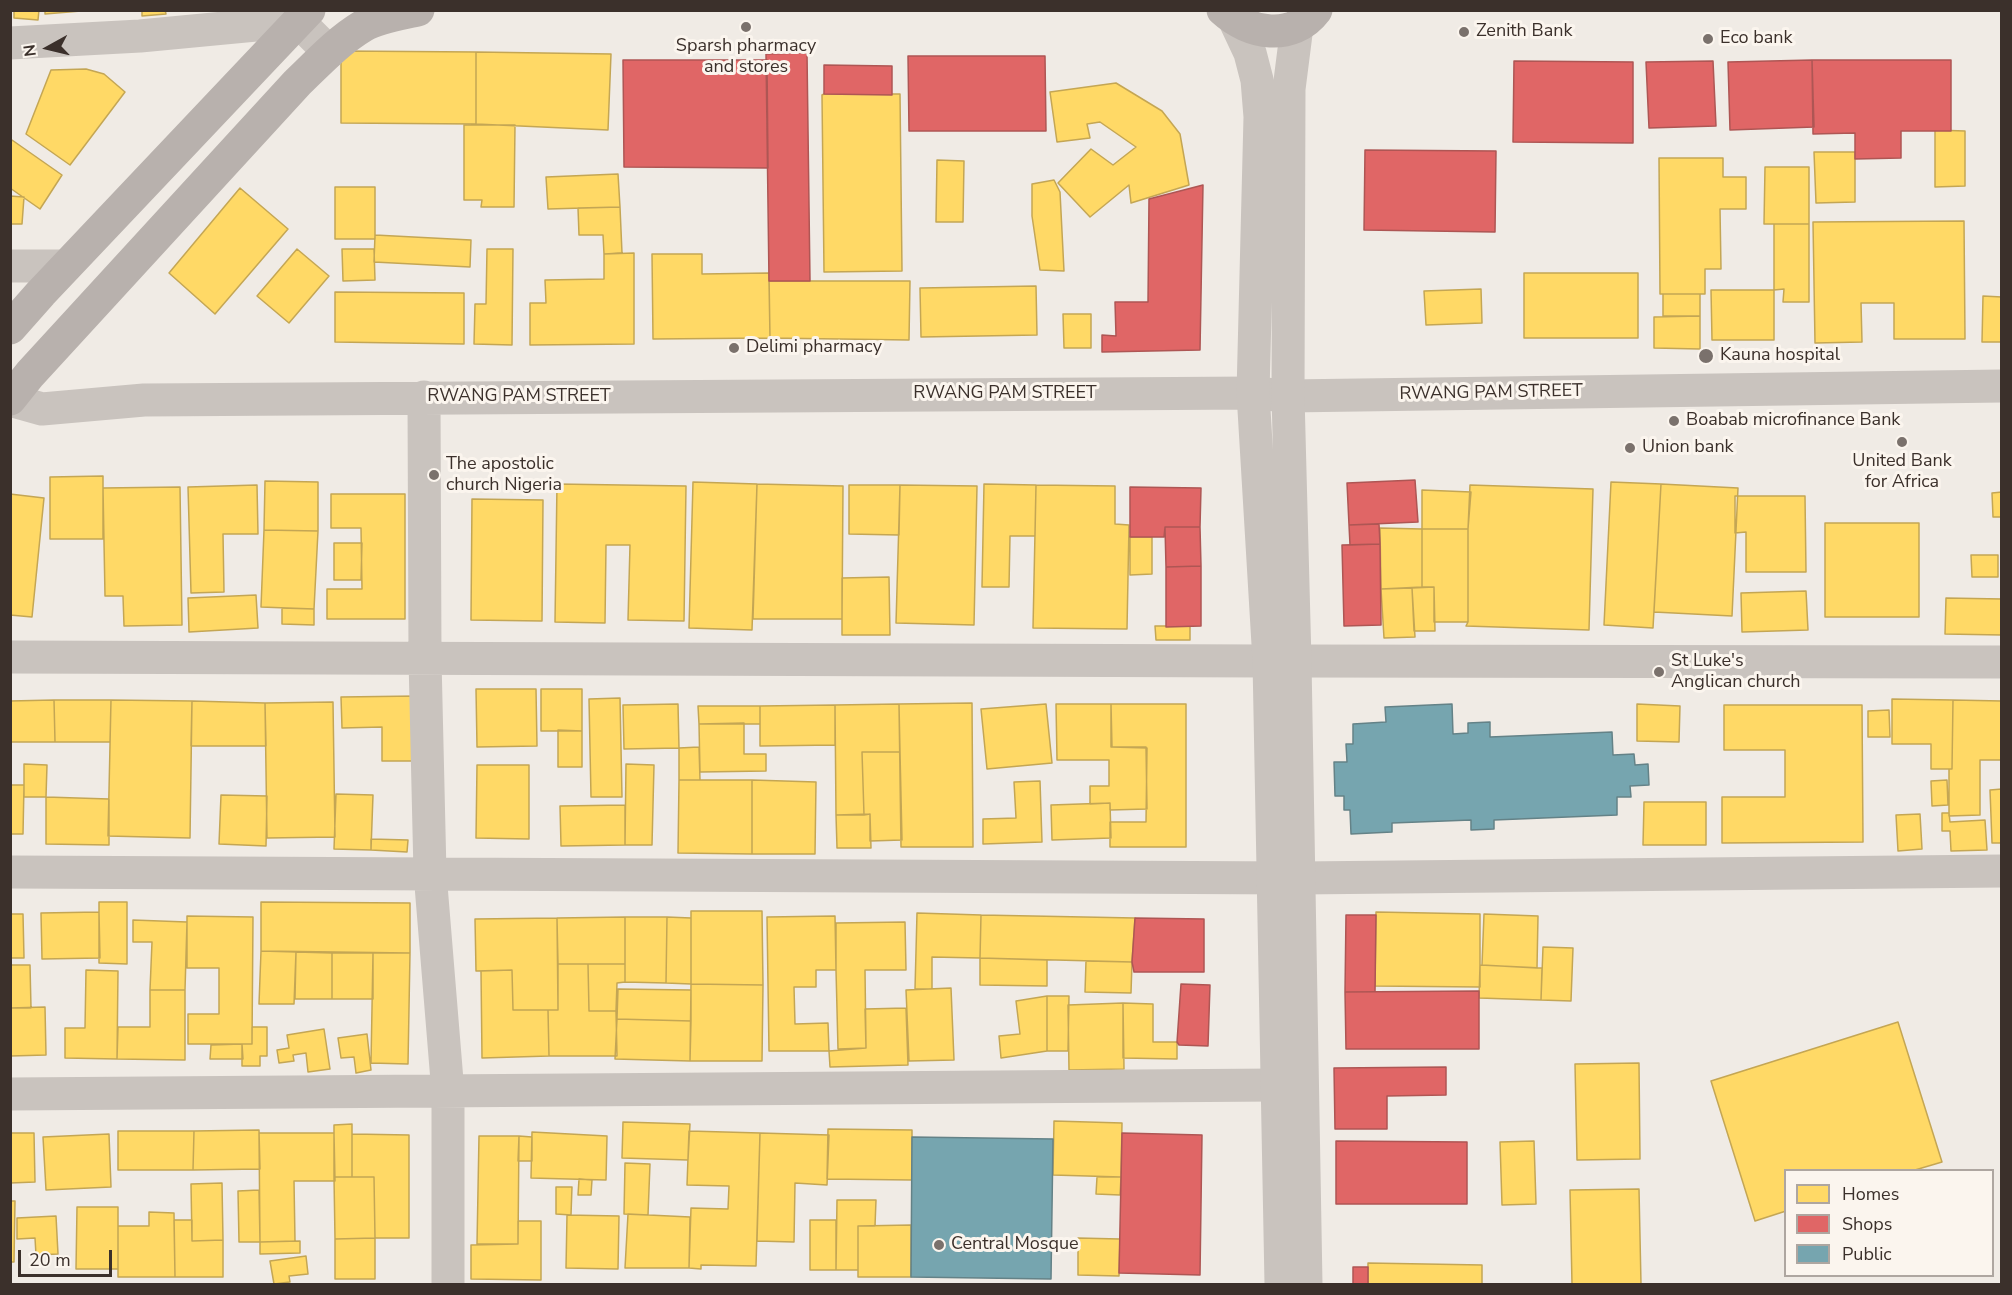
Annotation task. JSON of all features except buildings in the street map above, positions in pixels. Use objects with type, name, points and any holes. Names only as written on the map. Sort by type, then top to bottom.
[{"type":"main road","points":[[10,400],[30,374],[289,91],[364,18],[380,19],[418,10]]},
{"type":"main road","points":[[10,328],[305,14]]},
{"type":"main road","points":[[1229,16],[1255,30],[1276,32],[1312,16]]},
{"type":"street","points":[[10,43],[140,36],[305,14],[329,52]]},
{"type":"street","points":[[1229,16],[1250,53],[1257,80],[1260,117],[1253,393],[1282,661]]},
{"type":"street","points":[[1306,1284],[1286,877],[1282,661],[1288,396],[1289,89],[1312,16]]},
{"type":"street","points":[[10,266],[66,266]]},
{"type":"street","name":"RWANG PAM STREET","points":[[10,400],[42,409],[144,400],[1253,393],[1288,396],[2001,386]]},
{"type":"street","points":[[424,397],[425,659],[430,873],[448,1093],[448,1284]]},
{"type":"street","points":[[10,657],[2001,662]]},
{"type":"street","points":[[10,872],[1286,877],[2001,871]]},
{"type":"street","points":[[1281,1284],[1277,1085],[1286,877]]},
{"type":"street","points":[[10,1094],[448,1093],[1277,1085]]},
{"type":"place","name":"Sparsh pharmacy and stores","points":[[746,27]]},
{"type":"place","name":"Zenith Bank","points":[[1464,32]]},
{"type":"place","name":"Eco bank","points":[[1708,39]]},
{"type":"place","name":"Delimi pharmacy","points":[[734,348]]},
{"type":"place","name":"Kauna hospital","points":[[1706,356]]},
{"type":"place","name":"Boabab microfinance Bank","points":[[1674,421]]},
{"type":"place","name":"United Bank for Africa","points":[[1902,442]]},
{"type":"place","name":"Union bank","points":[[1630,448]]},
{"type":"place","name":"The apostolic church Nigeria","points":[[434,475]]},
{"type":"place","name":"St Luke's Anglican church","points":[[1659,672]]},
{"type":"place","name":"Central Mosque","points":[[939,1245]]}]
